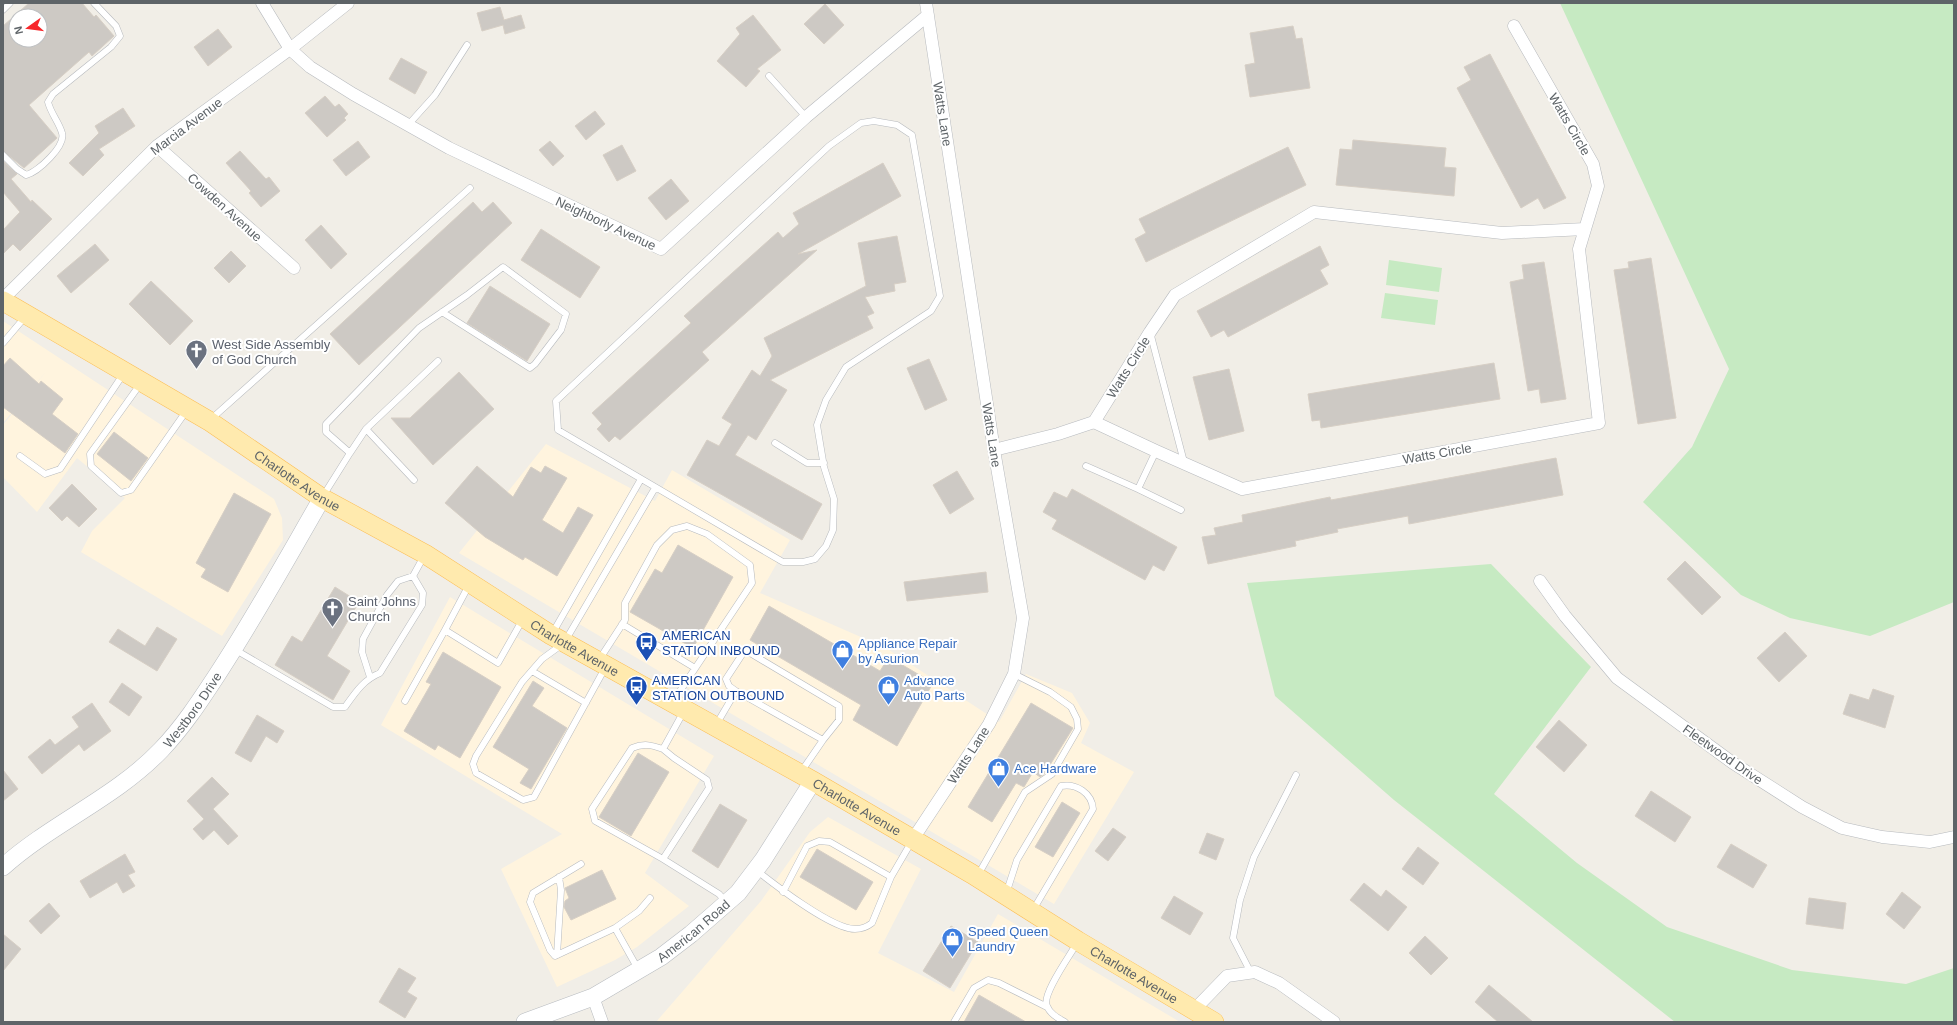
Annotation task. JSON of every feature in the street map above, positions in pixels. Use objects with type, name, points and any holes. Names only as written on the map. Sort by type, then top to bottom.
[{"type":"main road","name":"Charlotte Avenue","points":[[3,300],[209,421],[322,498],[425,554],[557,639],[806,777],[913,839],[978,877],[1078,941],[1214,1022]]},
{"type":"street","name":"Neighborly Avenue","points":[[262,3],[290,49],[310,67],[353,94],[449,148],[661,249],[927,9]]},
{"type":"street","name":"Marcia Avenue","points":[[3,300],[157,146],[290,49],[348,3]]},
{"type":"street","name":"Watts Lane","points":[[913,839],[989,724],[1014,674],[1022,618],[994,450],[927,9]]},
{"type":"street","name":"Watts Circle","points":[[1514,26],[1593,164],[1598,186],[1586,229],[1579,249],[1599,423],[1242,489],[1094,422],[1150,332],[1176,295],[1314,212],[1502,233],[1586,229]]},
{"type":"street","name":"Cowden Avenue","points":[[157,146],[294,268]]},
{"type":"street","points":[[994,450],[1058,434],[1094,422]]},
{"type":"street","name":"Westboro Drive","points":[[3,867],[42,838],[128,780],[161,750],[190,716],[234,649],[322,498]]},
{"type":"street","name":"Fleetwood Drive","points":[[1540,581],[1565,616],[1617,678],[1733,763],[1802,807],[1842,828],[1882,837],[1930,842],[1954,837]]},
{"type":"street","name":"American Road","points":[[525,1022],[593,997],[661,958],[727,903],[756,870],[806,777]]},
{"type":"street","points":[[1194,1010],[1227,976],[1255,972],[1279,982],[1334,1022]]},
{"type":"street","points":[[593,997],[602,1022]]},
{"type":"lane","points":[[3,10],[10,3]]},
{"type":"lane","points":[[3,155],[17,169],[26,175],[34,173],[62,144],[62,134],[51,113],[48,102],[53,94],[111,47],[120,36],[116,26],[94,3]]},
{"type":"lane","points":[[408,125],[435,95],[467,45]]},
{"type":"lane","points":[[769,76],[806,117]]},
{"type":"lane","points":[[874,121],[897,125],[912,135],[940,296],[931,311],[846,367],[826,400],[817,425],[824,463],[834,500],[834,530],[826,546],[815,558],[803,562],[783,562],[558,430],[556,401],[829,146],[861,123],[874,121]]},
{"type":"lane","points":[[209,421],[470,188]]},
{"type":"lane","points":[[350,453],[326,432],[326,424],[419,328],[442,312],[467,295],[503,267],[566,314],[561,330],[535,364],[530,368],[442,312]]},
{"type":"lane","points":[[3,343],[27,314]]},
{"type":"lane","points":[[1150,332],[1184,464]]},
{"type":"lane","points":[[322,498],[366,429],[438,361]]},
{"type":"lane","points":[[20,456],[45,474],[60,469],[125,372]]},
{"type":"lane","points":[[142,382],[90,454],[91,466],[121,493],[131,490],[188,409]]},
{"type":"lane","points":[[366,429],[414,480]]},
{"type":"lane","points":[[775,443],[807,463],[824,463]]},
{"type":"lane","points":[[1138,489],[1156,451]]},
{"type":"lane","points":[[1086,466],[1181,510]]},
{"type":"lane","points":[[557,639],[641,479]]},
{"type":"lane","points":[[655,488],[557,639],[522,682],[476,756],[473,764],[476,773],[523,800],[534,797],[586,703],[602,664],[625,620],[625,603],[657,545],[672,530],[687,526],[707,534],[750,565],[752,583],[695,668],[663,749]]},
{"type":"lane","points":[[370,677],[362,652],[363,640],[387,595],[398,581],[413,576],[425,554]]},
{"type":"lane","points":[[234,649],[333,708],[345,708],[360,686],[370,677],[380,673],[422,605],[423,593],[413,576]]},
{"type":"lane","points":[[405,701],[470,583]]},
{"type":"lane","points":[[445,630],[498,663],[524,618]]},
{"type":"lane","points":[[622,624],[695,668]]},
{"type":"lane","points":[[806,777],[823,740],[839,720],[839,706],[745,650],[726,679],[729,686],[823,740]]},
{"type":"lane","points":[[532,671],[586,703]]},
{"type":"lane","points":[[978,877],[1025,792],[1052,774],[1078,729],[1071,707],[1050,692],[1014,674]]},
{"type":"lane","points":[[715,726],[736,691]]},
{"type":"lane","points":[[663,859],[709,788],[707,780],[663,749],[649,744],[641,744],[632,748],[592,809],[595,821],[663,859],[719,894],[727,903]]},
{"type":"lane","points":[[1251,973],[1233,938],[1240,900],[1254,857],[1296,775]]},
{"type":"lane","points":[[1006,895],[1017,860],[1061,786],[1068,784],[1075,786],[1088,794],[1093,809],[1032,912]]},
{"type":"lane","points":[[756,870],[783,892],[839,925],[855,930],[866,928],[872,923],[891,878],[913,839]]},
{"type":"lane","points":[[783,892],[807,846],[819,841],[830,842],[891,878]]},
{"type":"lane","points":[[581,864],[533,893],[530,902],[550,950],[555,956],[615,928],[639,911],[650,898]]},
{"type":"lane","points":[[557,955],[561,890],[559,877]]},
{"type":"lane","points":[[615,928],[638,971]]},
{"type":"lane","points":[[1047,1007],[1046,996],[1078,941]]},
{"type":"lane","points":[[954,1022],[974,988],[988,980],[999,983],[1047,1007],[1055,1016],[1065,1022]]},
{"type":"shaded area","points":[[3,321],[274,499],[282,518],[283,540],[222,636],[81,552],[92,531],[125,498],[77,458],[37,512],[3,477],[3,425],[48,369],[3,423]]},
{"type":"shaded area","points":[[546,444],[655,501],[672,470],[790,540],[760,593],[886,648],[999,722],[1026,674],[1072,693],[1090,723],[1081,743],[1134,772],[1054,904],[459,553]]},
{"type":"shaded area","points":[[450,597],[714,756],[645,873],[689,906],[637,947],[615,960],[557,987],[501,869],[562,834],[381,725]]},
{"type":"shaded area","points":[[828,817],[921,869],[878,953],[954,992],[998,914],[1180,1022],[656,1022],[761,901],[810,832]]},
{"type":"green space","points":[[1560,3],[1954,3],[1954,602],[1870,636],[1790,618],[1741,595],[1643,502],[1692,447],[1729,369]]},
{"type":"green space","points":[[1389,260],[1442,268],[1439,292],[1386,285]]},
{"type":"green space","points":[[1385,293],[1438,300],[1435,325],[1381,318]]},
{"type":"green space","points":[[1491,564],[1591,667],[1494,794],[1577,863],[1667,927],[1792,970],[1906,984],[1954,968],[1954,1022],[1675,1022],[1394,800],[1275,696],[1247,583]]},
{"type":"building","points":[[29,3],[82,3],[94,17],[96,15],[114,36],[92,56],[89,52],[29,105],[57,138],[24,168],[3,151],[3,26],[8,22],[8,48],[48,48],[48,8],[23,8]]},
{"type":"building","points":[[825,4],[844,25],[824,44],[804,24]]},
{"type":"building","points":[[500,7],[504,20],[521,15],[525,28],[505,34],[503,25],[482,31],[477,13]]},
{"type":"building","points":[[753,15],[781,50],[757,69],[760,71],[746,87],[717,61],[740,34],[736,28]]},
{"type":"building","points":[[1293,26],[1296,39],[1302,38],[1310,88],[1250,97],[1245,65],[1255,63],[1250,33]]},
{"type":"building","points":[[218,29],[232,47],[208,66],[194,47]]},
{"type":"building","points":[[1490,54],[1566,198],[1544,209],[1538,198],[1521,208],[1457,88],[1471,80],[1464,67]]},
{"type":"building","points":[[401,58],[427,72],[415,94],[389,79]]},
{"type":"building","points":[[325,96],[335,107],[339,104],[348,114],[344,118],[346,120],[327,137],[305,113]]},
{"type":"building","points":[[123,108],[135,126],[99,149],[104,155],[83,176],[69,163],[99,133],[95,126]]},
{"type":"building","points":[[595,111],[605,124],[586,140],[575,126]]},
{"type":"building","points":[[1353,140],[1446,148],[1444,167],[1456,168],[1454,196],[1336,185],[1340,149],[1352,150]]},
{"type":"building","points":[[358,141],[370,157],[346,176],[333,160]]},
{"type":"building","points":[[550,141],[564,156],[553,166],[539,150]]},
{"type":"building","points":[[622,145],[636,171],[617,181],[603,155]]},
{"type":"building","points":[[1288,147],[1306,185],[1146,262],[1135,239],[1146,233],[1139,219]]},
{"type":"building","points":[[240,151],[266,179],[269,177],[280,191],[261,207],[249,193],[251,191],[226,163]]},
{"type":"building","points":[[3,161],[17,174],[11,179],[31,202],[32,200],[52,219],[20,251],[13,244],[3,254],[3,230],[20,212],[3,192]]},
{"type":"building","points":[[883,163],[901,196],[798,254],[817,250],[702,352],[709,360],[620,440],[615,436],[609,442],[597,429],[602,424],[592,413],[691,323],[684,316],[778,232],[783,238],[799,224],[793,213]]},
{"type":"building","points":[[671,179],[689,201],[666,220],[648,198]]},
{"type":"building","points":[[473,202],[482,212],[493,202],[512,223],[359,365],[330,334]]},
{"type":"building","points":[[321,225],[347,254],[331,269],[305,240]]},
{"type":"building","points":[[541,229],[600,267],[580,298],[521,260]]},
{"type":"building","points":[[897,236],[906,282],[894,284],[895,291],[865,297],[874,313],[867,316],[873,328],[770,380],[787,390],[756,440],[748,435],[735,455],[822,504],[802,540],[687,475],[707,440],[719,446],[732,424],[722,418],[752,370],[760,376],[772,356],[764,338],[866,286],[858,243]]},
{"type":"building","points":[[95,244],[109,260],[71,293],[57,276]]},
{"type":"building","points":[[1320,246],[1329,265],[1320,270],[1328,284],[1228,337],[1224,330],[1211,337],[1197,311]]},
{"type":"building","points":[[231,251],[246,266],[229,283],[214,268]]},
{"type":"building","points":[[1651,258],[1676,418],[1638,424],[1614,270],[1629,268],[1628,262]]},
{"type":"building","points":[[1544,262],[1566,399],[1541,403],[1539,389],[1528,391],[1510,282],[1524,279],[1522,265]]},
{"type":"building","points":[[151,281],[193,321],[170,345],[129,304]]},
{"type":"building","points":[[490,286],[550,324],[527,361],[467,323]]},
{"type":"building","points":[[10,358],[39,384],[41,381],[63,399],[52,414],[78,434],[65,453],[3,407],[3,366]]},
{"type":"building","points":[[929,359],[947,400],[925,410],[907,368]]},
{"type":"building","points":[[1494,363],[1500,399],[1321,428],[1320,420],[1312,421],[1308,394]]},
{"type":"building","points":[[1229,369],[1244,431],[1209,440],[1193,377]]},
{"type":"building","points":[[459,372],[494,409],[433,465],[391,418],[410,418]]},
{"type":"building","points":[[114,432],[148,458],[131,481],[97,454]]},
{"type":"building","points":[[1556,458],[1563,495],[1409,524],[1408,516],[1337,529],[1338,532],[1295,541],[1296,546],[1208,564],[1202,537],[1216,535],[1214,528],[1243,522],[1242,515],[1330,497],[1331,500]]},
{"type":"building","points":[[477,466],[513,497],[531,467],[541,473],[545,466],[567,478],[542,520],[563,533],[578,507],[593,515],[557,576],[525,557],[523,560],[485,537],[445,503]]},
{"type":"building","points":[[957,471],[974,499],[950,514],[933,485]]},
{"type":"building","points":[[72,484],[97,509],[79,527],[67,516],[62,521],[49,508]]},
{"type":"building","points":[[1072,489],[1177,547],[1164,571],[1153,565],[1145,580],[1052,529],[1057,520],[1043,512],[1054,492],[1067,498]]},
{"type":"building","points":[[234,493],[271,514],[228,592],[201,577],[206,569],[196,563]]},
{"type":"building","points":[[678,545],[733,577],[693,648],[630,612],[655,569],[662,573]]},
{"type":"building","points":[[1685,561],[1721,597],[1702,615],[1667,579]]},
{"type":"building","points":[[986,572],[988,592],[907,601],[904,582]]},
{"type":"building","points":[[335,587],[359,602],[327,656],[350,671],[333,700],[275,665],[292,636],[302,642]]},
{"type":"building","points":[[769,606],[880,671],[889,657],[933,683],[897,746],[853,720],[861,705],[750,640]]},
{"type":"building","points":[[157,627],[177,639],[157,671],[109,642],[118,629],[145,646]]},
{"type":"building","points":[[1785,632],[1807,656],[1779,682],[1757,658]]},
{"type":"building","points":[[443,652],[501,687],[460,758],[438,745],[435,750],[404,731],[431,684],[426,682]]},
{"type":"building","points":[[533,681],[544,688],[532,706],[567,728],[531,789],[520,783],[529,769],[493,747]]},
{"type":"building","points":[[122,683],[142,697],[129,716],[109,702]]},
{"type":"building","points":[[1873,689],[1894,696],[1885,728],[1843,714],[1850,694],[1869,700]]},
{"type":"building","points":[[92,703],[111,731],[84,751],[79,744],[42,774],[28,757],[50,739],[55,745],[79,727],[72,717]]},
{"type":"building","points":[[1031,703],[1073,728],[1045,773],[1040,777],[1033,772],[1024,787],[1016,783],[992,822],[968,807]]},
{"type":"building","points":[[257,715],[284,731],[277,743],[266,736],[251,762],[235,753]]},
{"type":"building","points":[[1559,720],[1587,745],[1564,772],[1536,747]]},
{"type":"building","points":[[638,753],[669,772],[631,836],[599,817]]},
{"type":"building","points":[[3,770],[18,789],[3,801]]},
{"type":"building","points":[[212,777],[229,794],[213,809],[238,836],[228,845],[214,830],[203,840],[193,829],[204,819],[187,801]]},
{"type":"building","points":[[1651,791],[1691,817],[1675,842],[1635,816]]},
{"type":"building","points":[[1062,802],[1080,813],[1053,857],[1035,847]]},
{"type":"building","points":[[720,804],[747,820],[718,868],[692,851]]},
{"type":"building","points":[[1113,828],[1126,837],[1108,861],[1095,851]]},
{"type":"building","points":[[1207,833],[1224,839],[1216,860],[1199,853]]},
{"type":"building","points":[[1731,844],[1767,865],[1753,888],[1717,867]]},
{"type":"building","points":[[1418,847],[1439,863],[1423,885],[1402,869]]},
{"type":"building","points":[[817,849],[873,882],[856,910],[800,877]]},
{"type":"building","points":[[125,854],[135,872],[128,875],[135,886],[123,893],[117,882],[90,898],[80,881]]},
{"type":"building","points":[[602,870],[616,899],[571,920],[564,907],[565,901],[569,898],[565,888]]},
{"type":"building","points":[[1364,883],[1381,897],[1386,890],[1407,907],[1388,931],[1350,900]]},
{"type":"building","points":[[1902,892],[1921,907],[1904,929],[1886,914]]},
{"type":"building","points":[[1174,896],[1203,913],[1190,935],[1161,918]]},
{"type":"building","points":[[1809,898],[1846,903],[1843,929],[1806,924]]},
{"type":"building","points":[[49,903],[60,916],[41,934],[29,921]]},
{"type":"building","points":[[951,926],[978,942],[950,988],[923,971]]},
{"type":"building","points":[[3,934],[21,949],[3,971]]},
{"type":"building","points":[[1425,936],[1448,958],[1431,975],[1409,953]]},
{"type":"building","points":[[399,968],[416,978],[407,992],[417,998],[405,1018],[379,1002]]},
{"type":"building","points":[[1489,985],[1533,1022],[1498,1022],[1475,1002]]},
{"type":"building","points":[[979,995],[1026,1022],[964,1022]]},
{"type":"place","name":"West Side Assembly of God Church","points":[[197,370]]},
{"type":"place","name":"Saint Johns Church","points":[[332,628]]},
{"type":"place","name":"AMERICAN STATION INBOUND","points":[[646,662]]},
{"type":"place","name":"Appliance Repair by Asurion","points":[[842,670]]},
{"type":"place","name":"AMERICAN STATION OUTBOUND","points":[[636,706]]},
{"type":"place","name":"Advance Auto Parts","points":[[889,706]]},
{"type":"place","name":"Ace Hardware","points":[[998,788]]},
{"type":"place","name":"Speed Queen Laundry","points":[[952,958]]}]
